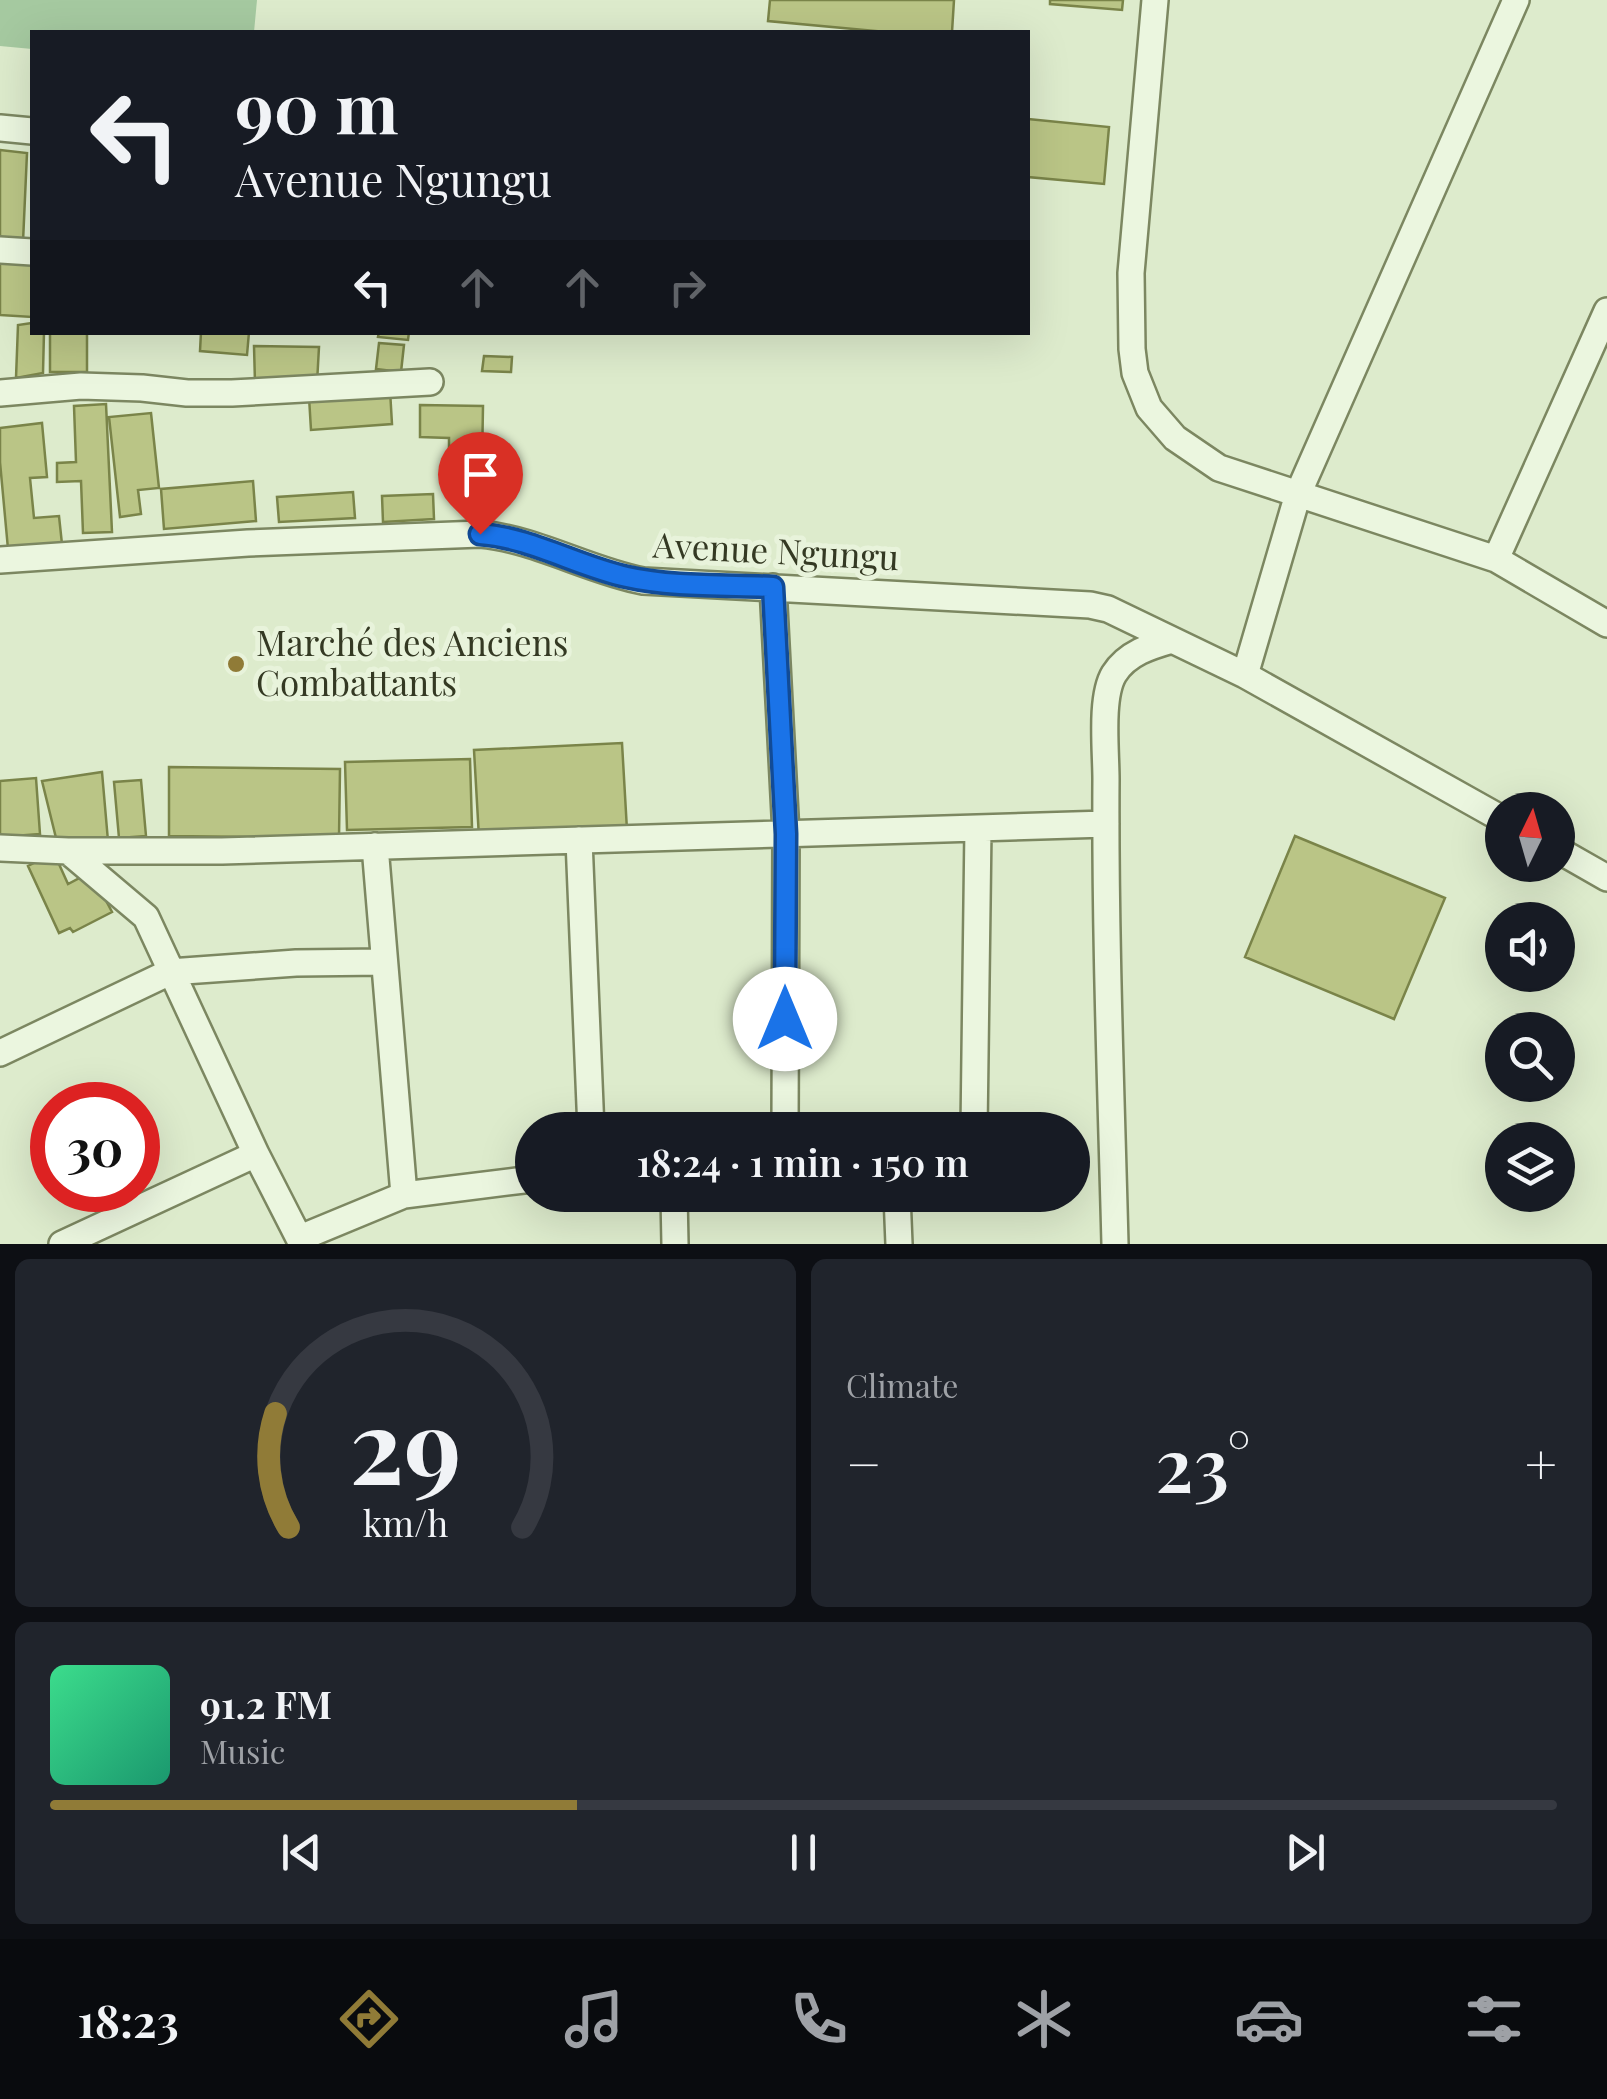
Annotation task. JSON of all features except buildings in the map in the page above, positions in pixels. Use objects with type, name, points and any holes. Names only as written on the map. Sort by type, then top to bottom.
[{"type":"street","points":[[1155,0],[1132,273],[1135,373],[1149,408],[1175,438],[1219,468],[1496,560],[1607,624]]},
{"type":"street","points":[[1245,675],[1298,494],[1516,0]]},
{"type":"street","points":[[0,128],[30,131]]},
{"type":"street","points":[[0,250],[30,252]]},
{"type":"street","points":[[1496,560],[1607,311]]},
{"type":"street","points":[[0,393],[81,386],[232,393],[430,382]]},
{"type":"street","name":"Avenue Ngungu","points":[[0,560],[480,534],[500,536],[605,572],[643,580],[1090,605],[1108,609],[1245,675],[1485,809]]},
{"type":"street","points":[[773,587],[786,834],[785,1112]]},
{"type":"street","points":[[1115,1244],[1106,699],[1114,674],[1130,657],[1146,647],[1172,640]]},
{"type":"street","points":[[0,848],[222,851],[1106,824]]},
{"type":"street","points":[[974,1112],[978,828]]},
{"type":"street","points":[[579,840],[590,1112]]},
{"type":"street","points":[[375,846],[404,1195]]},
{"type":"street","points":[[68,851],[146,917],[256,1154],[301,1241],[404,1195],[515,1181]]},
{"type":"street","points":[[1575,860],[1607,878]]},
{"type":"street","points":[[0,1053],[170,972],[296,963],[384,962]]},
{"type":"street","points":[[62,1244],[256,1154]]},
{"type":"street","points":[[674,1212],[675,1244]]},
{"type":"street","points":[[897,1212],[898,1244]]},
{"type":"green space","points":[[0,0],[257,0],[254,30],[30,30],[30,49],[0,46]]},
{"type":"place","name":"Marché des Anciens Combattants","points":[[236,664]]},
{"type":"route","points":[[480,534],[533,545],[624,577],[773,587],[786,834],[785,1019]]}]
